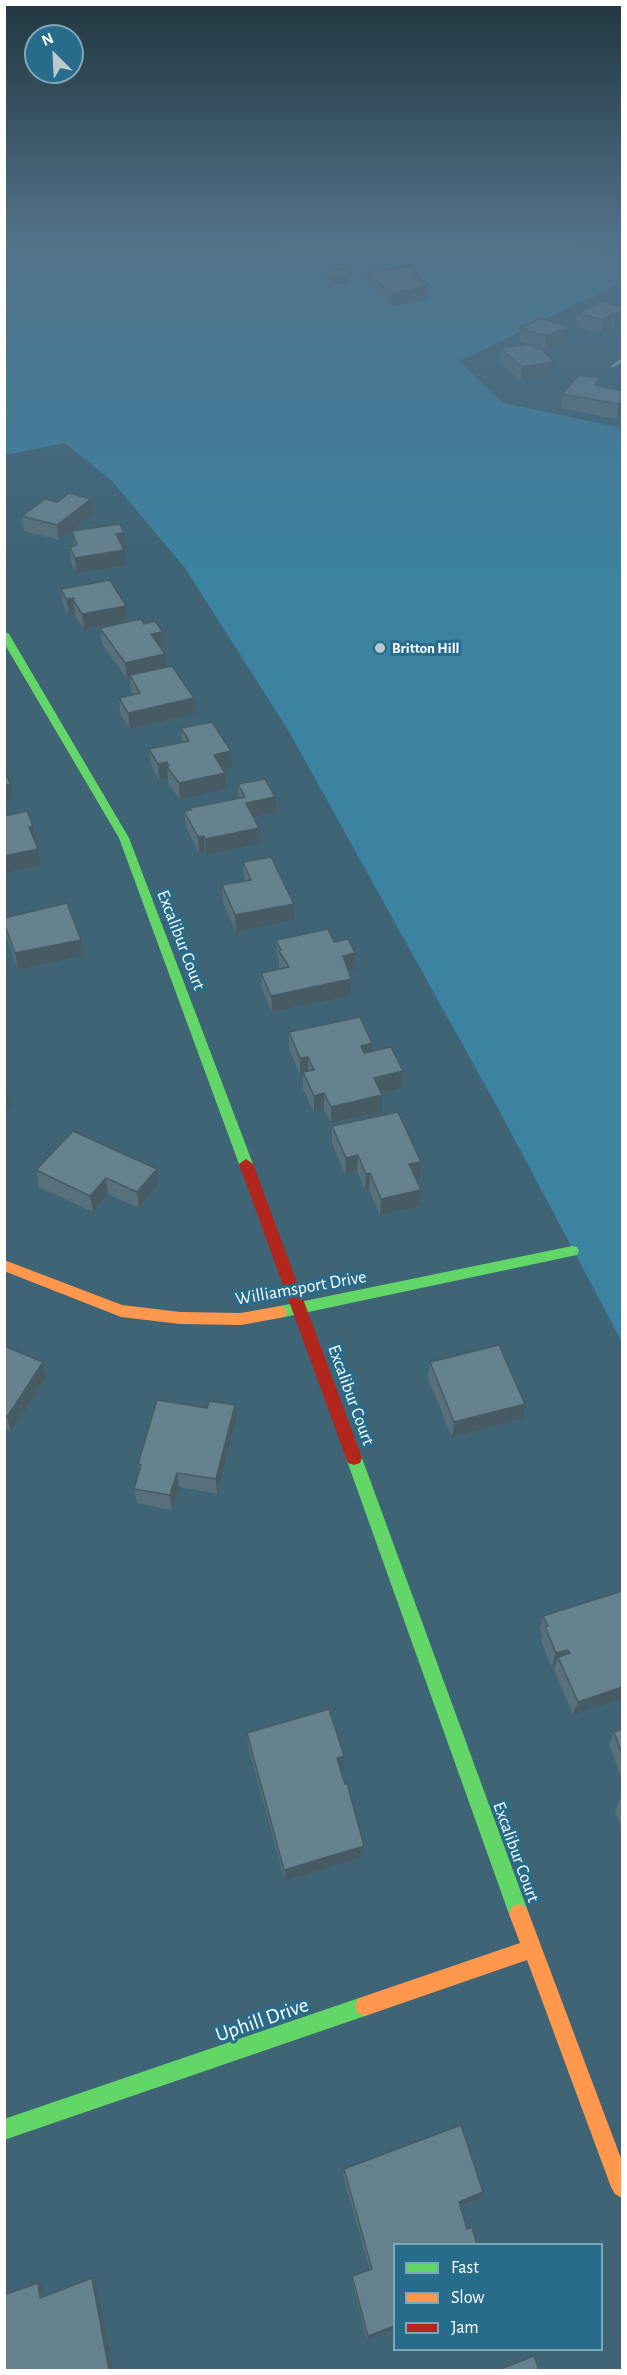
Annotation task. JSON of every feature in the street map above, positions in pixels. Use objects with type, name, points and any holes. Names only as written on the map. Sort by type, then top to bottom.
[{"type":"street","points":[[613,366],[622,360]]},
{"type":"street","name":"Excalibur Court","points":[[4,634],[124,838],[300,1309],[532,1949],[622,2187]]},
{"type":"street","name":"Williamsport Drive","points":[[4,1265],[121,1311],[180,1318],[242,1319],[300,1309],[572,1251]]},
{"type":"street","name":"Uphill Drive","points":[[4,2130],[532,1949]]},
{"type":"shaded area","points":[[4,349],[484,349],[459,361],[503,403],[622,428],[622,1342],[500,1112],[288,730],[185,568],[112,481],[65,443],[5,455]]},
{"type":"building","points":[[501,349],[542,349],[554,362],[522,367]]},
{"type":"building","points":[[579,375],[600,378],[595,385],[622,391],[622,400],[619,404],[562,394]]},
{"type":"building","points":[[69,493],[91,499],[57,525],[22,516],[45,499],[57,502]]},
{"type":"building","points":[[120,524],[124,533],[116,534],[124,550],[75,558],[70,547],[77,545],[72,531]]},
{"type":"building","points":[[110,580],[126,606],[82,614],[74,598],[66,599],[61,589]]},
{"type":"building","points":[[141,619],[144,624],[155,621],[163,632],[151,634],[165,654],[125,663],[100,628]]},
{"type":"building","points":[[172,666],[194,698],[128,713],[119,698],[140,693],[130,675]]},
{"type":"building","points":[[212,722],[231,751],[214,755],[225,773],[179,783],[167,767],[169,766],[167,762],[158,764],[149,749],[189,741],[181,728]]},
{"type":"building","points":[[4,772],[11,784],[4,785]]},
{"type":"building","points":[[265,779],[275,797],[246,803],[259,828],[205,839],[204,836],[198,837],[184,811],[245,797],[238,784]]},
{"type":"building","points":[[27,811],[33,826],[29,827],[38,849],[4,856],[4,816]]},
{"type":"building","points":[[271,857],[294,904],[235,915],[222,885],[251,880],[243,862]]},
{"type":"building","points":[[67,903],[81,940],[15,953],[4,918]]},
{"type":"building","points":[[328,929],[334,942],[348,939],[355,953],[343,956],[351,979],[271,996],[261,973],[289,967],[279,951],[281,950],[276,940]]},
{"type":"building","points":[[360,1017],[372,1043],[361,1046],[364,1053],[391,1047],[403,1071],[374,1078],[382,1095],[331,1107],[324,1093],[314,1096],[303,1072],[314,1070],[308,1057],[300,1058],[289,1032]]},
{"type":"building","points":[[398,1112],[421,1162],[409,1164],[421,1190],[381,1199],[370,1173],[366,1174],[358,1155],[346,1158],[332,1126]]},
{"type":"building","points":[[73,1131],[157,1169],[137,1192],[106,1178],[90,1196],[36,1170]]},
{"type":"building","points":[[499,1345],[525,1404],[454,1422],[430,1362]]},
{"type":"building","points":[[4,1346],[43,1362],[7,1417],[4,1416]]},
{"type":"building","points":[[157,1400],[207,1408],[209,1401],[235,1405],[216,1479],[177,1473],[170,1495],[134,1489],[141,1465],[138,1464]]},
{"type":"building","points":[[622,1591],[622,1687],[578,1702],[558,1657],[570,1653],[568,1650],[556,1653],[543,1616]]},
{"type":"building","points":[[329,1709],[344,1756],[337,1758],[345,1784],[347,1783],[364,1846],[284,1870],[247,1733]]},
{"type":"building","points":[[622,1729],[622,1754],[614,1732]]},
{"type":"building","points":[[461,2125],[483,2192],[459,2202],[467,2229],[472,2227],[477,2243],[393,2243],[393,2326],[368,2336],[352,2276],[372,2269],[344,2169]]},
{"type":"building","points":[[92,2278],[109,2370],[4,2370],[4,2295],[38,2283],[40,2298]]},
{"type":"building","points":[[534,2356],[539,2370],[498,2370]]},
{"type":"traffic: fast","points":[[4,634],[124,838],[246,1164]]},
{"type":"traffic: fast","points":[[280,1312],[572,1251]]},
{"type":"traffic: fast","points":[[354,1458],[519,1914]]},
{"type":"traffic: fast","points":[[4,2130],[365,2006]]},
{"type":"traffic: slow","points":[[4,1265],[121,1311],[180,1318],[241,1319],[280,1312]]},
{"type":"traffic: slow","points":[[519,1914],[622,2187]]},
{"type":"traffic: slow","points":[[365,2006],[532,1949]]},
{"type":"traffic: jam","points":[[246,1164],[354,1458]]},
{"type":"place","name":"Britton Hill","points":[[380,648]]}]
